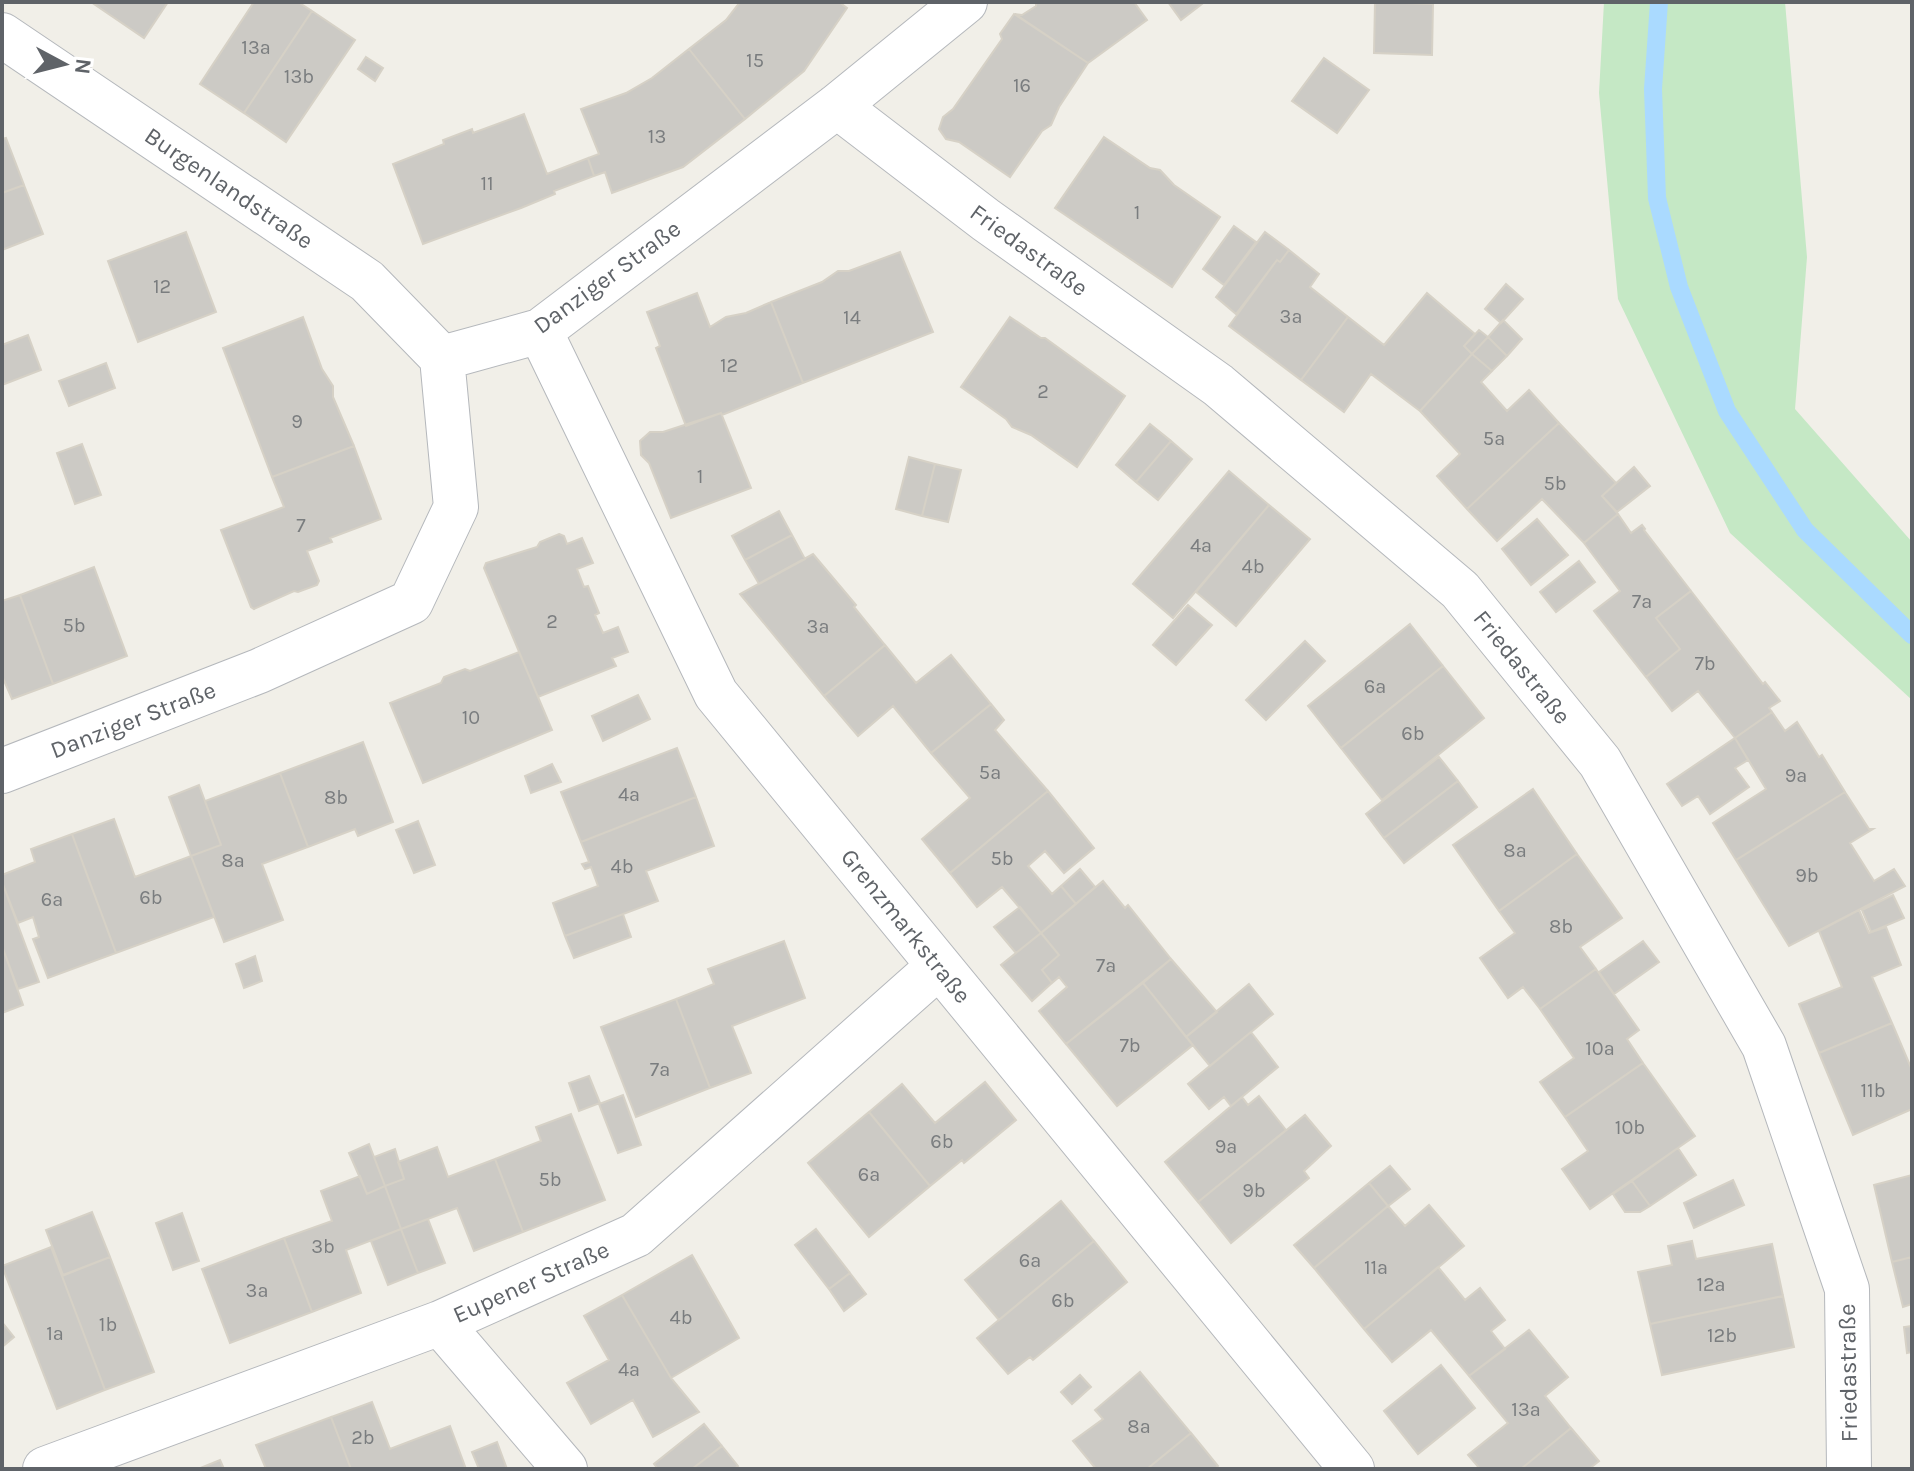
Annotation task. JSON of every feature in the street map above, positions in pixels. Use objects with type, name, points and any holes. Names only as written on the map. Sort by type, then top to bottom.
[{"type":"street","name":"Danziger Straße","points":[[2,771],[259,671],[411,602],[456,507],[442,358],[540,331],[837,106],[950,6]]},
{"type":"street","name":"Burgenlandstraße","points":[[2,35],[367,281],[442,358]]},
{"type":"street","name":"Friedastraße","points":[[837,106],[986,220],[1218,385],[1448,579],[1600,762],[1764,1046],[1847,1289],[1849,1469]]},
{"type":"street","name":"Grenzmarkstraße","points":[[540,331],[716,694],[1352,1469]]},
{"type":"street","name":"Eupener Straße","points":[[45,1469],[440,1323],[636,1235],[939,966]]},
{"type":"street","points":[[440,1323],[565,1469]]},
{"type":"green space","points":[[1604,2],[1785,2],[1807,257],[1795,409],[1912,542],[1912,700],[1730,533],[1618,299],[1599,93]]},
{"type":"building","points":[[91,2],[168,2],[144,38]]},
{"type":"building","points":[[254,2],[298,2],[312,11],[244,113],[200,84]]},
{"type":"building","points":[[740,2],[839,2],[847,8],[804,71],[745,119],[689,49],[726,20]]},
{"type":"building","points":[[1036,2],[1134,2],[1147,20],[1088,63],[1015,14],[1022,15],[1036,6]]},
{"type":"building","points":[[1168,2],[1201,2],[1202,4],[1181,20]]},
{"type":"building","points":[[1375,2],[1433,4],[1432,55],[1374,53]]},
{"type":"building","points":[[312,11],[355,40],[286,142],[244,113]]},
{"type":"building","points":[[1014,14],[1088,63],[1051,125],[1042,131],[1010,177],[959,142],[946,139],[939,129],[943,117],[953,109],[1002,39],[1000,34]]},
{"type":"building","points":[[689,49],[745,119],[683,167],[612,193],[605,172],[594,176],[588,158],[599,154],[581,109],[626,93],[652,78]]},
{"type":"building","points":[[366,57],[383,68],[375,81],[358,69]]},
{"type":"building","points":[[1324,58],[1369,90],[1337,133],[1292,101]]},
{"type":"building","points":[[524,114],[547,174],[588,158],[594,176],[521,208],[423,244],[393,164],[444,144],[443,140],[472,129],[473,133]]},
{"type":"building","points":[[1104,137],[1150,168],[1160,170],[1174,185],[1220,217],[1172,287],[1055,208]]},
{"type":"building","points":[[6,138],[24,185],[2,193],[2,139]]},
{"type":"building","points":[[24,185],[43,234],[2,250],[2,193]]},
{"type":"building","points":[[1234,226],[1256,242],[1224,285],[1203,269]]},
{"type":"building","points":[[186,232],[216,312],[138,342],[108,261]]},
{"type":"building","points":[[1265,232],[1289,250],[1280,262],[1277,260],[1236,314],[1216,297]]},
{"type":"building","points":[[1289,250],[1319,274],[1310,287],[1348,317],[1301,380],[1229,326],[1277,260],[1280,262]]},
{"type":"building","points":[[900,252],[933,332],[803,383],[771,302],[822,282],[838,271],[849,271]]},
{"type":"building","points":[[1506,284],[1523,299],[1501,323],[1485,309]]},
{"type":"building","points":[[697,293],[710,327],[726,317],[746,313],[771,302],[803,383],[686,426],[656,348],[660,346],[647,312]]},
{"type":"building","points":[[1427,293],[1475,334],[1464,346],[1472,354],[1420,411],[1371,374],[1344,412],[1301,380],[1348,317],[1384,345]]},
{"type":"building","points":[[303,317],[322,369],[333,386],[333,397],[354,446],[272,477],[223,348]]},
{"type":"building","points":[[1010,317],[1045,338],[1125,396],[1077,467],[1031,435],[1012,427],[1006,419],[961,387]]},
{"type":"building","points":[[1503,320],[1522,339],[1507,356],[1488,337]]},
{"type":"building","points":[[1479,330],[1488,337],[1472,354],[1464,346]]},
{"type":"building","points":[[28,335],[41,370],[2,385],[2,345]]},
{"type":"building","points":[[1488,337],[1507,356],[1492,371],[1472,354]]},
{"type":"building","points":[[1472,354],[1492,371],[1481,382],[1507,411],[1529,390],[1559,423],[1467,509],[1437,476],[1460,454],[1420,411]]},
{"type":"building","points":[[106,363],[115,388],[69,406],[59,381]]},
{"type":"building","points":[[721,413],[751,488],[671,518],[649,463],[641,455],[640,441],[650,432],[663,432]]},
{"type":"building","points":[[1559,423],[1616,483],[1602,496],[1618,514],[1584,543],[1542,499],[1497,541],[1467,509]]},
{"type":"building","points":[[1150,424],[1171,441],[1136,482],[1116,465]]},
{"type":"building","points":[[1171,441],[1192,459],[1158,500],[1136,482]]},
{"type":"building","points":[[82,444],[101,495],[75,504],[57,453]]},
{"type":"building","points":[[354,446],[381,519],[330,538],[332,542],[307,551],[319,581],[317,585],[294,591],[254,609],[221,530],[284,507],[272,477]]},
{"type":"building","points":[[909,457],[935,464],[922,516],[896,509]]},
{"type":"building","points":[[935,464],[961,470],[948,522],[922,516]]},
{"type":"building","points":[[1634,467],[1650,486],[1617,512],[1602,496]]},
{"type":"building","points":[[1229,471],[1269,505],[1173,618],[1133,584]]},
{"type":"building","points":[[1269,505],[1310,539],[1236,626],[1196,592]]},
{"type":"building","points":[[779,511],[792,535],[745,560],[732,536]]},
{"type":"building","points":[[1618,514],[1631,533],[1642,525],[1691,591],[1656,618],[1680,649],[1646,677],[1594,611],[1620,591],[1584,543]]},
{"type":"building","points":[[1537,519],[1568,555],[1531,585],[1502,549]]},
{"type":"building","points":[[559,534],[564,536],[567,544],[582,538],[593,563],[577,569],[599,613],[595,615],[603,633],[618,627],[628,652],[612,658],[616,666],[538,697],[484,568],[486,563],[537,547],[540,542]]},
{"type":"building","points":[[792,535],[805,559],[759,584],[745,560]]},
{"type":"building","points":[[813,554],[885,645],[824,696],[740,594]]},
{"type":"building","points":[[1579,561],[1595,582],[1556,612],[1540,592]]},
{"type":"building","points":[[94,567],[127,656],[53,684],[20,595]]},
{"type":"building","points":[[1691,591],[1763,684],[1765,682],[1780,701],[1769,708],[1772,712],[1735,738],[1698,691],[1672,711],[1646,677],[1680,649],[1656,618]]},
{"type":"building","points":[[20,595],[53,684],[12,699],[2,676],[2,601]]},
{"type":"building","points":[[1188,605],[1212,625],[1176,665],[1153,645]]},
{"type":"building","points":[[1410,624],[1443,666],[1341,748],[1308,706]]},
{"type":"building","points":[[1305,641],[1325,661],[1266,720],[1246,700]]},
{"type":"building","points":[[885,645],[916,683],[951,655],[991,704],[931,753],[893,706],[858,736],[824,696]]},
{"type":"building","points":[[519,652],[552,730],[423,783],[390,703],[441,683],[444,677],[465,669],[470,671]]},
{"type":"building","points":[[1443,666],[1484,718],[1382,800],[1341,748]]},
{"type":"building","points":[[638,695],[650,719],[603,741],[592,716]]},
{"type":"building","points":[[991,704],[1004,720],[995,730],[1048,791],[950,873],[922,839],[970,798],[931,753]]},
{"type":"building","points":[[1772,712],[1785,731],[1797,722],[1845,792],[1736,860],[1713,823],[1766,789],[1735,738]]},
{"type":"building","points":[[1735,738],[1748,760],[1735,768],[1749,787],[1710,814],[1698,796],[1682,806],[1667,784]]},
{"type":"building","points":[[363,742],[393,822],[358,836],[355,829],[308,847],[280,773]]},
{"type":"building","points":[[677,748],[696,797],[581,842],[561,792]]},
{"type":"building","points":[[1439,757],[1458,781],[1384,838],[1366,814]]},
{"type":"building","points":[[552,764],[561,782],[531,793],[525,776]]},
{"type":"building","points":[[280,773],[308,847],[262,864],[283,920],[224,942],[191,856],[221,845],[205,801]]},
{"type":"building","points":[[1458,781],[1477,807],[1404,863],[1384,838]]},
{"type":"building","points":[[199,785],[221,845],[191,856],[169,797]]},
{"type":"building","points":[[1533,789],[1577,854],[1499,911],[1453,845]]},
{"type":"building","points":[[1048,791],[1094,848],[1064,873],[1045,851],[1028,866],[1052,894],[1061,886],[1076,904],[1041,933],[1002,887],[977,907],[950,873]]},
{"type":"building","points":[[1845,792],[1869,829],[1873,829],[1850,843],[1874,881],[1894,869],[1905,886],[1789,946],[1736,860]]},
{"type":"building","points":[[696,797],[714,846],[646,871],[658,901],[565,936],[553,903],[598,886],[591,867],[585,869],[582,864],[589,862],[581,842]]},
{"type":"building","points":[[114,819],[135,877],[191,856],[214,917],[116,953],[72,834]]},
{"type":"building","points":[[418,821],[435,865],[414,873],[396,830]]},
{"type":"building","points":[[72,834],[116,953],[48,978],[33,939],[39,937],[33,917],[18,923],[2,875],[35,862],[31,849]]},
{"type":"building","points":[[1577,854],[1622,918],[1580,947],[1596,969],[1540,1009],[1523,987],[1508,998],[1480,958],[1515,933],[1499,911]]},
{"type":"building","points":[[1080,869],[1095,887],[1076,904],[1061,886]]},
{"type":"building","points":[[1103,881],[1125,908],[1128,905],[1171,959],[1066,1044],[1039,1011],[1067,987],[1059,977],[1052,983],[1042,970],[1059,955],[1041,933]]},
{"type":"building","points":[[2,882],[39,982],[18,989],[2,946]]},
{"type":"building","points":[[1893,895],[1904,918],[1871,932],[1862,910]]},
{"type":"building","points":[[1020,907],[1041,933],[1016,953],[994,927]]},
{"type":"building","points":[[1859,910],[1869,933],[1886,927],[1901,965],[1872,977],[1892,1023],[1819,1053],[1799,1004],[1842,987],[1819,931]]},
{"type":"building","points":[[623,914],[631,937],[574,958],[565,936]]},
{"type":"building","points":[[1041,933],[1059,955],[1042,970],[1052,983],[1032,1001],[1001,965]]},
{"type":"building","points":[[784,941],[805,998],[732,1026],[751,1073],[710,1088],[676,999],[714,984],[708,969]]},
{"type":"building","points":[[1643,941],[1659,962],[1614,994],[1599,972]]},
{"type":"building","points":[[2,946],[23,1005],[2,1013]]},
{"type":"building","points":[[255,956],[262,981],[244,988],[236,964]]},
{"type":"building","points":[[1171,959],[1217,1012],[1186,1037],[1143,983]]},
{"type":"building","points":[[1596,969],[1639,1030],[1627,1039],[1643,1063],[1565,1117],[1540,1082],[1574,1058],[1540,1009]]},
{"type":"building","points":[[1143,983],[1193,1045],[1117,1106],[1066,1044]]},
{"type":"building","points":[[1249,984],[1273,1014],[1210,1066],[1186,1037]]},
{"type":"building","points":[[676,999],[710,1088],[636,1117],[601,1027]]},
{"type":"building","points":[[1892,1023],[1912,1070],[1912,1109],[1853,1135],[1819,1053]]},
{"type":"building","points":[[1251,1032],[1278,1067],[1231,1106],[1224,1097],[1209,1109],[1188,1084]]},
{"type":"building","points":[[1643,1063],[1695,1136],[1590,1209],[1562,1169],[1588,1151],[1565,1117]]},
{"type":"building","points":[[589,1076],[600,1103],[579,1111],[569,1083]]},
{"type":"building","points":[[985,1082],[1016,1120],[964,1163],[962,1160],[930,1186],[869,1112],[902,1084],[935,1123]]},
{"type":"building","points":[[623,1095],[641,1145],[618,1153],[599,1104]]},
{"type":"building","points":[[1259,1096],[1286,1130],[1198,1202],[1165,1162],[1242,1097],[1248,1105]]},
{"type":"building","points":[[869,1112],[930,1186],[869,1237],[808,1163]]},
{"type":"building","points":[[571,1114],[605,1200],[523,1232],[495,1159],[541,1141],[536,1127]]},
{"type":"building","points":[[1305,1115],[1331,1146],[1304,1171],[1309,1178],[1231,1243],[1198,1202]]},
{"type":"building","points":[[369,1144],[385,1186],[367,1194],[349,1153]]},
{"type":"building","points":[[437,1147],[448,1177],[495,1159],[523,1232],[474,1251],[457,1208],[401,1229],[385,1186],[404,1179],[398,1162]]},
{"type":"building","points":[[1678,1148],[1696,1175],[1650,1206],[1632,1181]]},
{"type":"building","points":[[395,1149],[404,1179],[385,1186],[374,1157]]},
{"type":"building","points":[[1390,1166],[1410,1189],[1388,1206],[1369,1183]]},
{"type":"building","points":[[1912,1175],[1912,1257],[1892,1262],[1874,1185]]},
{"type":"building","points":[[360,1176],[367,1194],[385,1186],[401,1229],[346,1250],[361,1293],[312,1312],[284,1238],[332,1221],[321,1191]]},
{"type":"building","points":[[1733,1180],[1744,1205],[1694,1228],[1684,1203]]},
{"type":"building","points":[[1632,1181],[1650,1206],[1640,1212],[1625,1212],[1613,1194]]},
{"type":"building","points":[[1369,1183],[1388,1206],[1314,1268],[1294,1245]]},
{"type":"building","points":[[1061,1201],[1094,1241],[999,1320],[965,1280]]},
{"type":"building","points":[[1429,1205],[1464,1246],[1364,1329],[1314,1268],[1388,1206],[1405,1226]]},
{"type":"building","points":[[92,1212],[110,1257],[63,1275],[46,1230]]},
{"type":"building","points":[[182,1213],[199,1261],[173,1270],[156,1223]]},
{"type":"building","points":[[428,1219],[445,1263],[418,1273],[401,1229]]},
{"type":"building","points":[[401,1229],[418,1273],[388,1285],[371,1241]]},
{"type":"building","points":[[816,1229],[850,1273],[829,1289],[795,1245]]},
{"type":"building","points":[[284,1238],[312,1312],[230,1343],[202,1269]]},
{"type":"building","points":[[1094,1241],[1127,1282],[1033,1360],[1030,1357],[1008,1374],[977,1338]]},
{"type":"building","points":[[1692,1241],[1696,1259],[1772,1244],[1783,1296],[1650,1324],[1638,1272],[1672,1265],[1668,1246]]},
{"type":"building","points":[[51,1247],[105,1390],[57,1409],[2,1266]]},
{"type":"building","points":[[692,1255],[739,1338],[671,1378],[622,1295]]},
{"type":"building","points":[[110,1257],[154,1372],[105,1390],[62,1276]]},
{"type":"building","points":[[1912,1257],[1912,1304],[1903,1307],[1892,1262]]},
{"type":"building","points":[[1438,1267],[1465,1300],[1480,1288],[1505,1320],[1491,1331],[1505,1349],[1469,1376],[1431,1330],[1392,1362],[1364,1329]]},
{"type":"building","points":[[850,1273],[866,1294],[844,1311],[829,1289]]},
{"type":"building","points":[[622,1295],[671,1378],[699,1412],[653,1437],[633,1400],[591,1424],[567,1383],[609,1360],[584,1316]]},
{"type":"building","points":[[1783,1296],[1794,1347],[1662,1375],[1650,1324]]},
{"type":"building","points":[[2,1322],[14,1337],[2,1347]]},
{"type":"building","points":[[1912,1326],[1912,1352],[1907,1353],[1904,1327]]},
{"type":"building","points":[[1529,1330],[1568,1377],[1545,1396],[1571,1428],[1521,1469],[1480,1469],[1468,1455],[1508,1423],[1469,1376]]},
{"type":"building","points":[[1441,1365],[1475,1408],[1418,1454],[1384,1411]]},
{"type":"building","points":[[1140,1372],[1191,1433],[1147,1469],[1096,1469],[1073,1441],[1103,1419],[1095,1410]]},
{"type":"building","points":[[1080,1375],[1091,1387],[1072,1404],[1061,1392]]},
{"type":"building","points":[[372,1402],[390,1449],[450,1426],[466,1469],[351,1469],[331,1417]]},
{"type":"building","points":[[331,1417],[351,1469],[266,1469],[256,1445]]},
{"type":"building","points":[[704,1424],[722,1446],[692,1469],[658,1469],[654,1464]]},
{"type":"building","points":[[1571,1428],[1599,1461],[1589,1469],[1521,1469]]},
{"type":"building","points":[[1191,1433],[1218,1466],[1215,1469],[1147,1469]]},
{"type":"building","points":[[497,1442],[507,1469],[479,1469],[472,1452]]},
{"type":"building","points":[[722,1446],[738,1466],[734,1469],[692,1469]]},
{"type":"building","points":[[220,1460],[224,1469],[198,1469]]},
{"type":"waterway","points":[[1659,2],[1653,89],[1657,198],[1679,287],[1727,411],[1805,530],[1912,635]]}]
